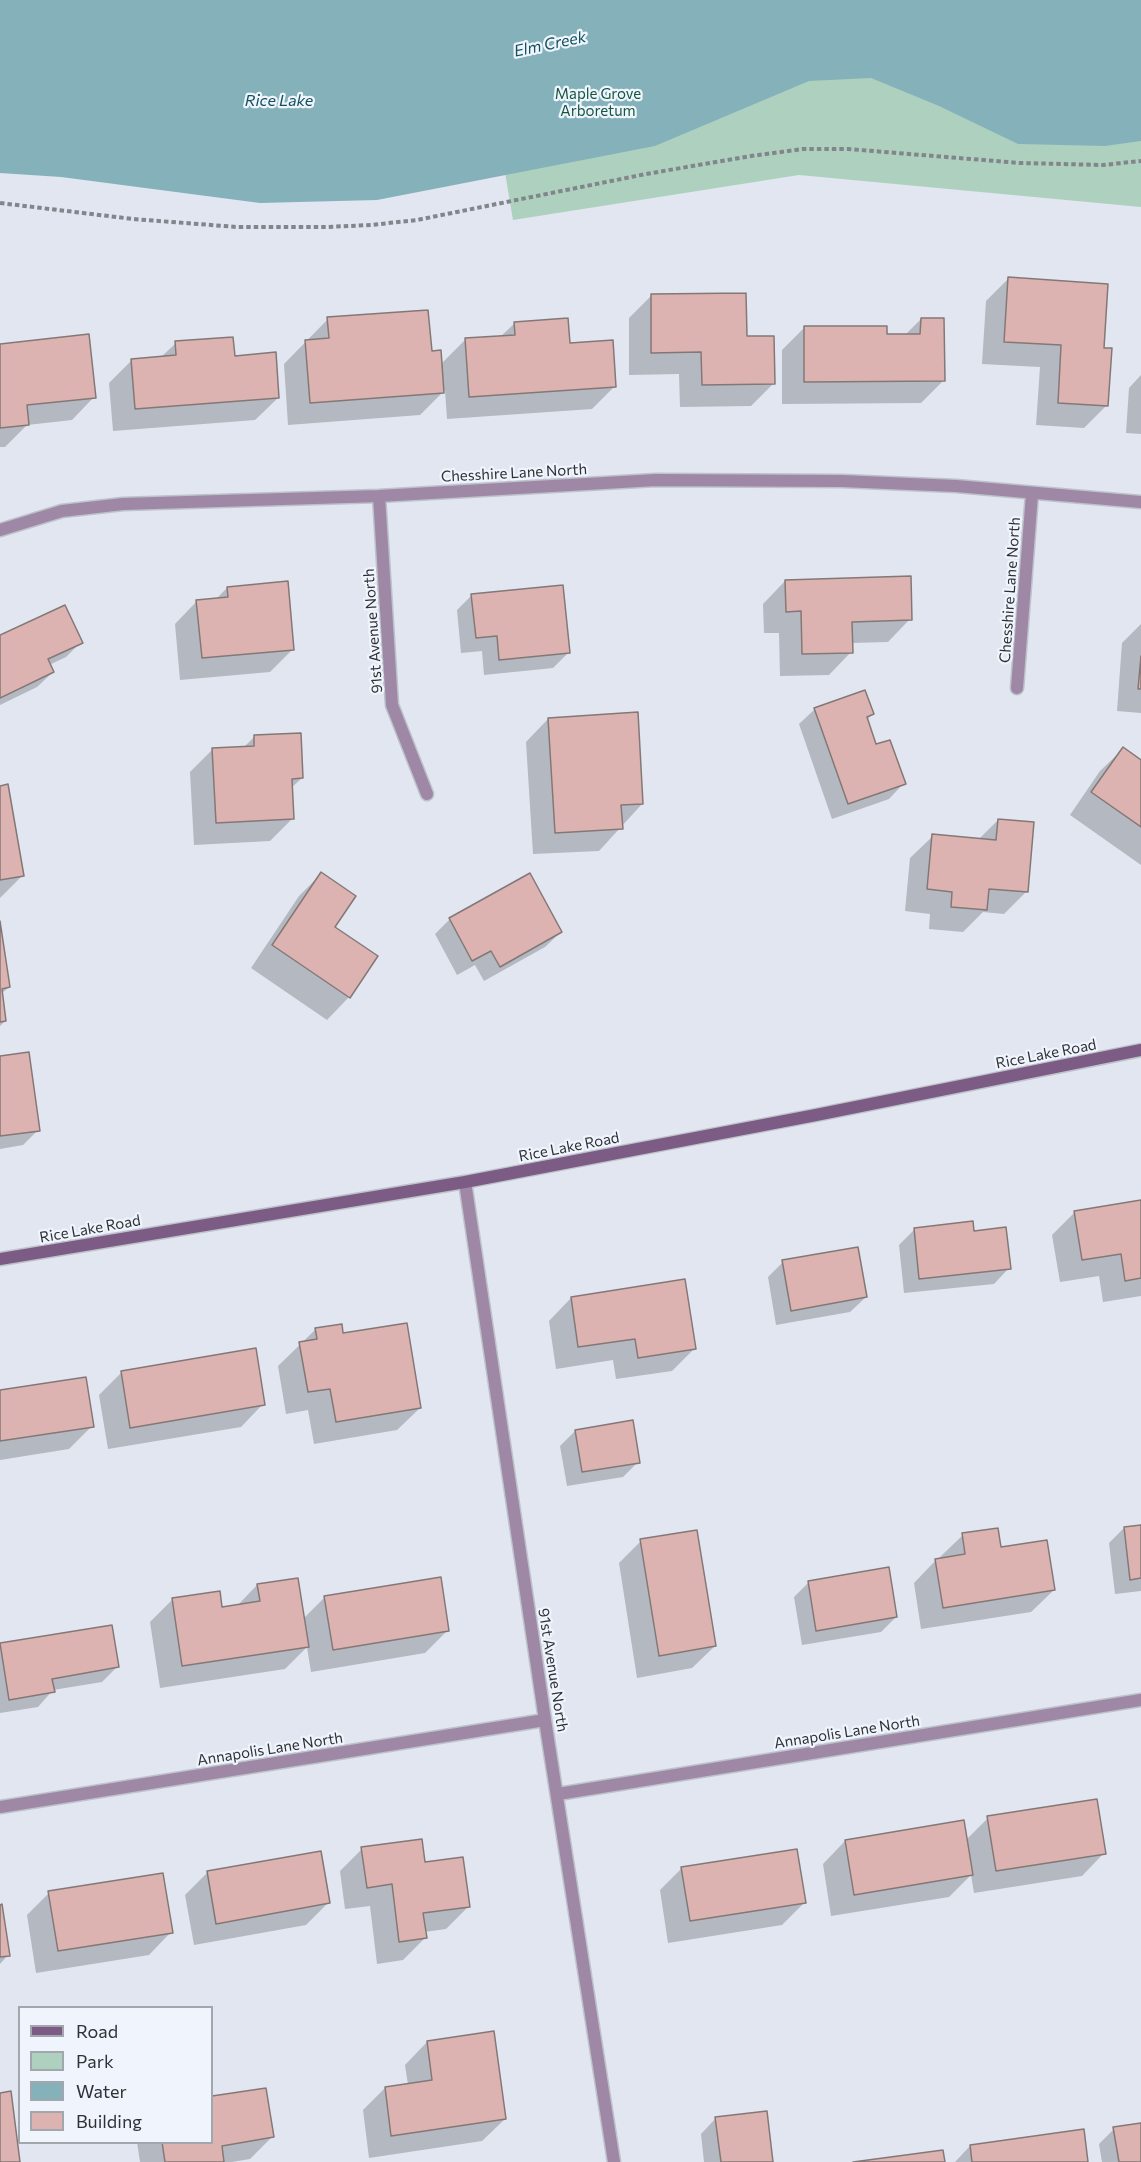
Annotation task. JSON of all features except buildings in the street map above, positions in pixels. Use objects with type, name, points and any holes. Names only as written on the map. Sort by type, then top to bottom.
[{"type":"street","name":"Chesshire Lane North","points":[[0,530],[62,511],[123,504],[379,496],[598,483],[729,480],[842,481],[945,486],[1141,502]]},
{"type":"street","name":"Chesshire Lane North","points":[[1017,688],[1032,494]]},
{"type":"street","name":"91st Avenue North","points":[[379,496],[392,705],[427,794]]},
{"type":"street","name":"Rice Lake Road","points":[[0,1259],[465,1182],[828,1113],[1141,1050]]},
{"type":"street","name":"91st Avenue North","points":[[465,1182],[545,1720],[615,2162]]},
{"type":"street","name":"Annapolis Lane North","points":[[558,1794],[1141,1700]]},
{"type":"street","name":"Annapolis Lane North","points":[[0,1807],[545,1720]]},
{"type":"path","points":[[0,203],[133,219],[214,225],[326,227],[372,225],[417,219],[646,174],[803,149],[848,149],[1020,163],[1103,165],[1141,161]]},
{"type":"green space","name":"Maple Grove Arboretum","points":[[476,0],[1141,0],[1141,207],[799,175],[513,220]]},
{"type":"water","name":"Rice Lake","points":[[0,0],[1141,0],[1141,141],[1105,146],[1018,144],[939,106],[871,78],[809,81],[655,146],[377,200],[260,203],[61,177],[0,173]]},
{"type":"water label","name":"Elm Creek","points":[[550,44]]}]
